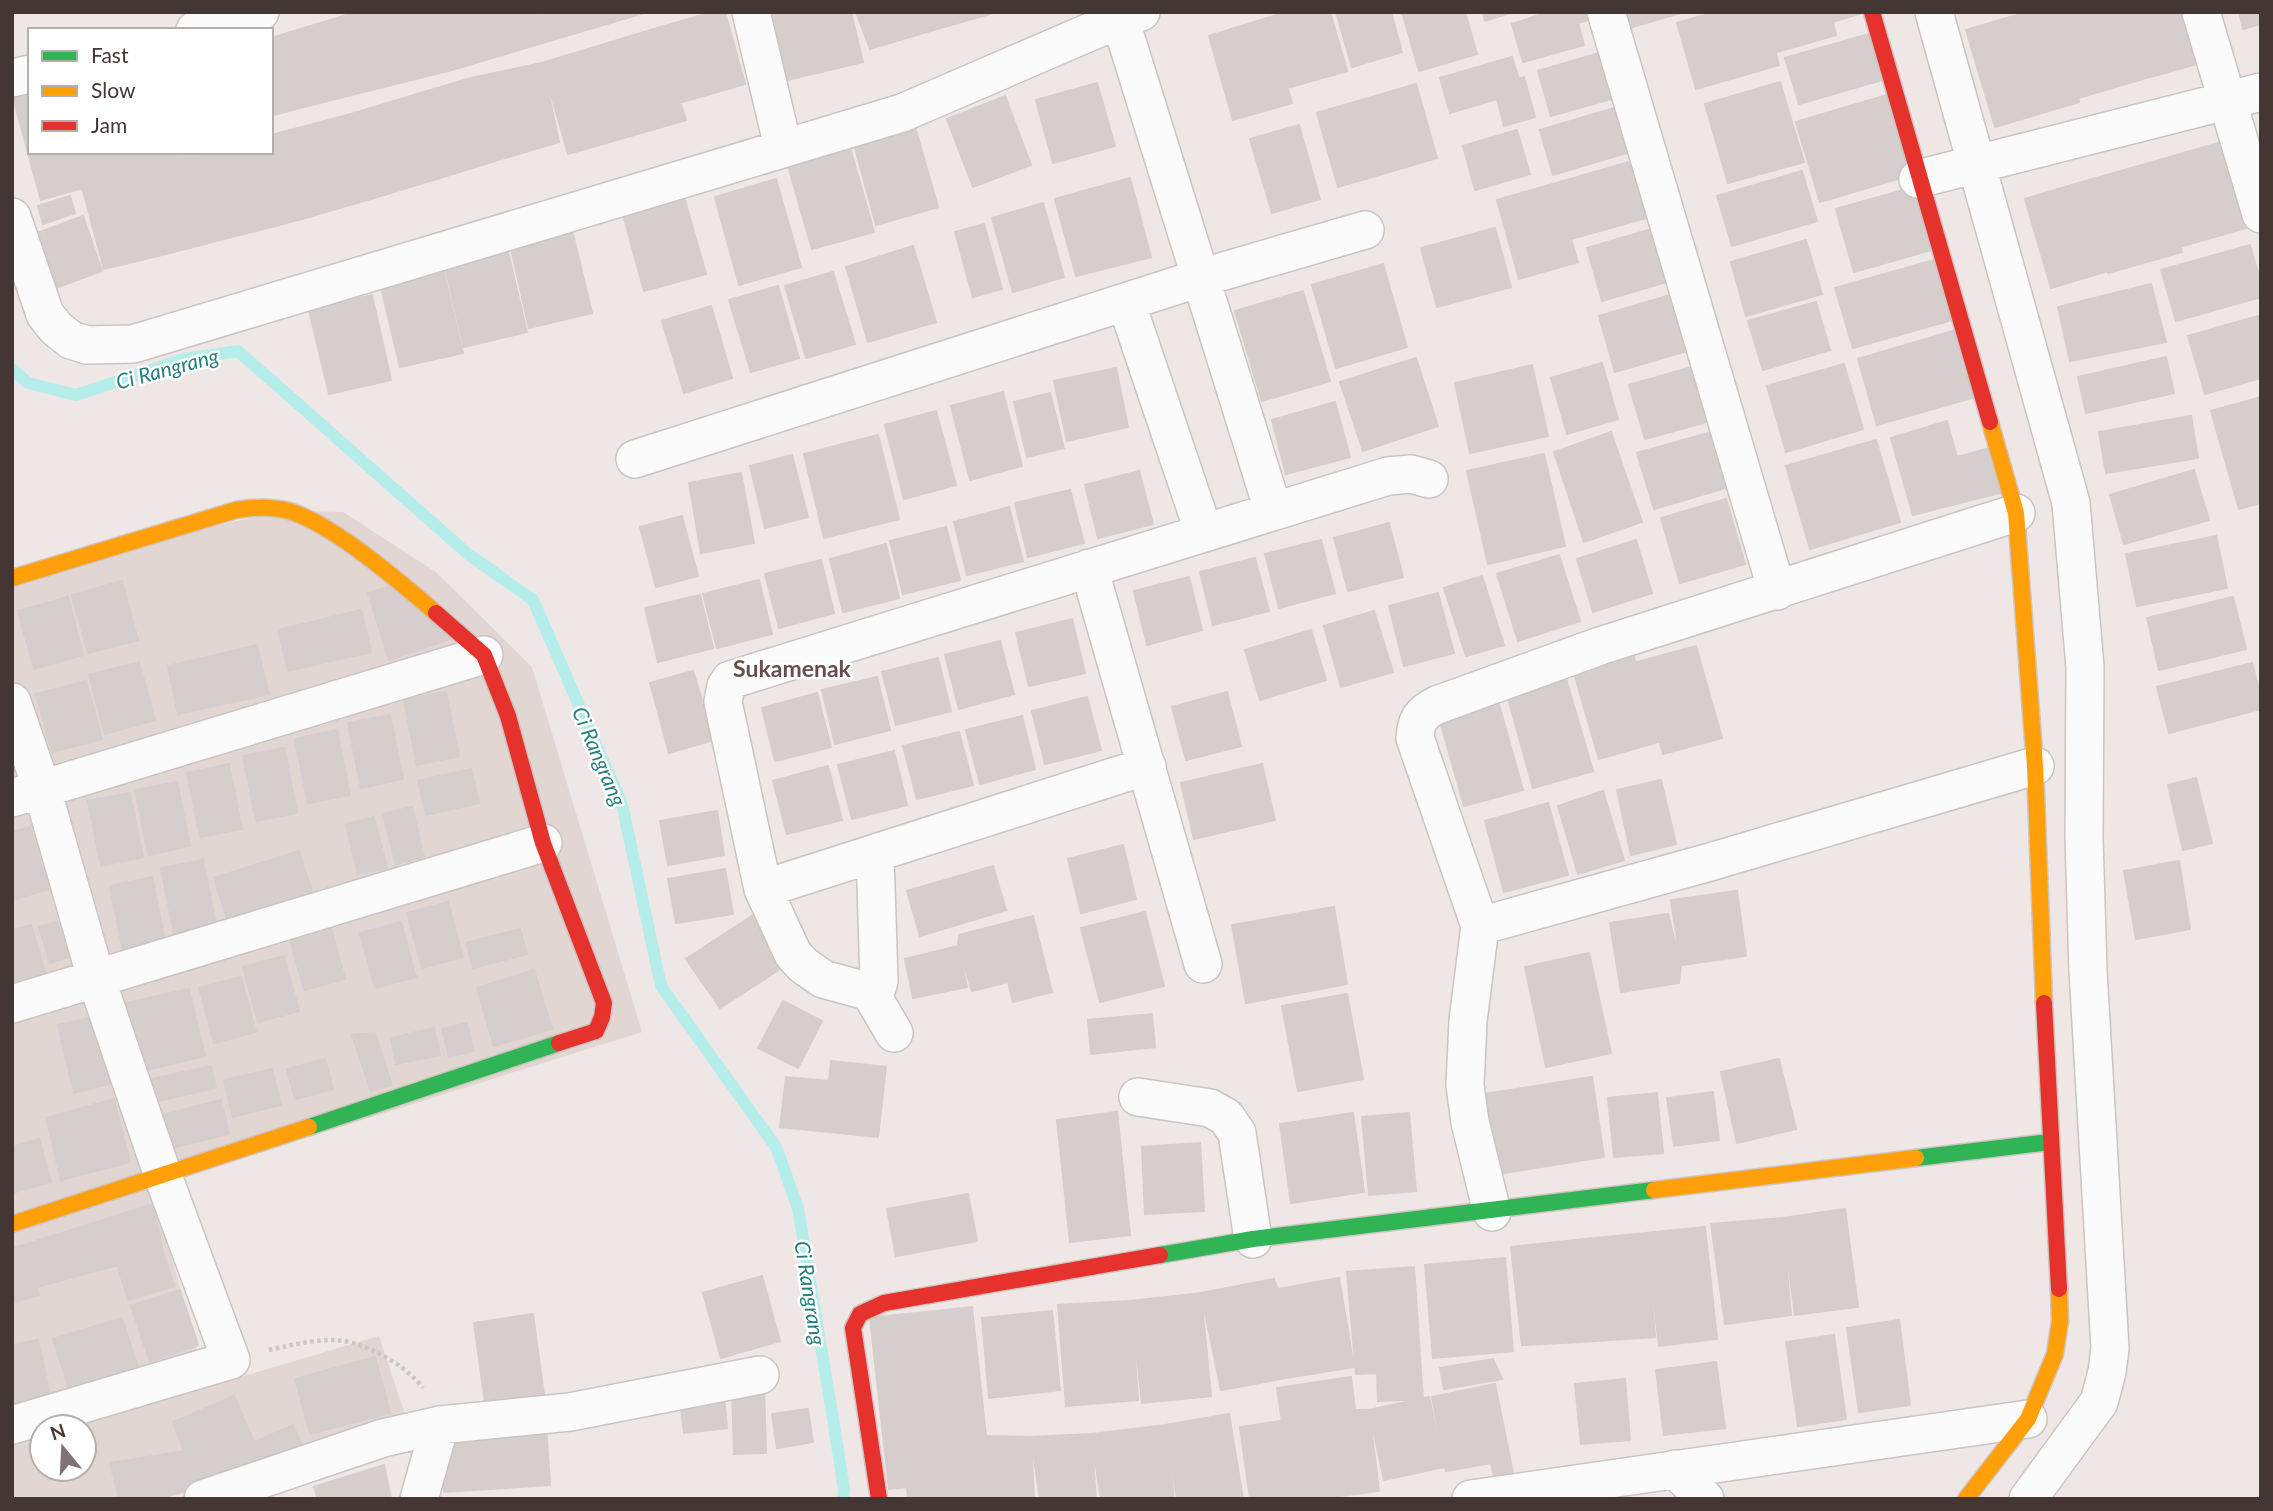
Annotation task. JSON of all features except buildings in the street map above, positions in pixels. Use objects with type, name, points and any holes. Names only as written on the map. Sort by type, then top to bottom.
[{"type":"street","points":[[202,28],[260,12]]},
{"type":"street","points":[[751,12],[783,147]]},
{"type":"street","points":[[1606,12],[1777,591]]},
{"type":"street","points":[[1872,12],[2023,328],[2071,503],[2085,667],[2084,837],[2088,958],[2110,1348],[2099,1402],[2028,1499]]},
{"type":"street","points":[[1934,12],[1947,172],[1969,345],[2016,513],[2035,766],[2060,1321],[2055,1354],[2028,1419],[1966,1499]]},
{"type":"street","points":[[2201,12],[2244,97],[2261,214]]},
{"type":"street","points":[[12,217],[45,314],[56,328],[71,340],[87,345],[133,344],[902,113],[1130,16],[1200,278],[1273,510]]},
{"type":"street","points":[[1947,172],[2244,97]]},
{"type":"street","points":[[635,459],[1200,278],[1365,230]]},
{"type":"street","points":[[1126,302],[1204,533]]},
{"type":"street","points":[[894,1034],[870,992],[823,979],[793,954],[763,889],[723,702],[730,680],[1388,476],[1412,474],[1429,479]]},
{"type":"street","points":[[12,578],[257,506],[290,511],[332,531],[420,599],[484,655],[508,716],[543,843],[604,1003],[603,1017],[596,1031],[12,1224]]},
{"type":"street","points":[[1492,1212],[1469,1122],[1465,1084],[1468,1021],[1480,926],[1415,738],[1418,719],[1437,705],[1600,646],[2016,513]]},
{"type":"street","points":[[1089,568],[1203,964]]},
{"type":"street","points":[[27,794],[484,655]]},
{"type":"street","points":[[12,702],[27,794],[96,978],[163,1176],[231,1360],[12,1425]]},
{"type":"street","points":[[763,889],[1147,766]]},
{"type":"street","points":[[1480,926],[1710,862],[2035,766]]},
{"type":"street","points":[[12,1004],[543,843]]},
{"type":"street","points":[[870,992],[877,988],[880,981],[875,853]]},
{"type":"street","points":[[1138,1097],[1210,1108],[1226,1117],[1237,1133],[1253,1240]]},
{"type":"street","points":[[879,1499],[853,1328],[856,1318],[873,1307],[1253,1240],[2050,1142]]},
{"type":"street","points":[[203,1499],[383,1438],[440,1425],[570,1412],[760,1375]]},
{"type":"street","points":[[1471,1499],[1571,1491],[1675,1469],[2028,1419]]},
{"type":"street","points":[[419,1499],[440,1425]]},
{"type":"street","points":[[1675,1469],[1705,1499]]},
{"type":"path","points":[[267,1351],[329,1339],[379,1352],[421,1384],[435,1406],[440,1425]]},
{"type":"shaded area","points":[[285,511],[343,512],[436,572],[532,667],[642,1032],[152,1186],[207,1387],[379,1336],[411,1433],[161,1499],[12,1499],[12,568]]},
{"type":"waterway","name":"Ci Rangrang","points":[[12,369],[28,383],[76,395],[184,359],[238,351],[468,554],[533,600],[622,804],[661,986],[776,1147],[798,1208],[844,1489],[843,1499]]},
{"type":"traffic: fast","points":[[309,1127],[559,1043]]},
{"type":"traffic: fast","points":[[1916,1158],[2050,1142]]},
{"type":"traffic: fast","points":[[1160,1255],[1253,1239],[1654,1190]]},
{"type":"traffic: slow","points":[[1990,422],[2016,513],[2035,766],[2044,1003]]},
{"type":"traffic: slow","points":[[12,578],[236,510],[269,508],[289,511],[325,528],[366,555],[436,613]]},
{"type":"traffic: slow","points":[[12,1224],[309,1127]]},
{"type":"traffic: slow","points":[[1654,1190],[1916,1158]]},
{"type":"traffic: slow","points":[[1966,1499],[2028,1419],[2055,1354],[2060,1321],[2059,1289]]},
{"type":"traffic: jam","points":[[1872,12],[1990,422]]},
{"type":"traffic: jam","points":[[436,613],[484,655],[508,716],[543,843],[604,1003],[596,1031],[559,1043]]},
{"type":"traffic: jam","points":[[2044,1003],[2059,1289]]},
{"type":"traffic: jam","points":[[879,1499],[853,1328],[860,1314],[884,1303],[1160,1255]]},
{"type":"district","name":"Sukamenak","points":[[792,668]]}]
